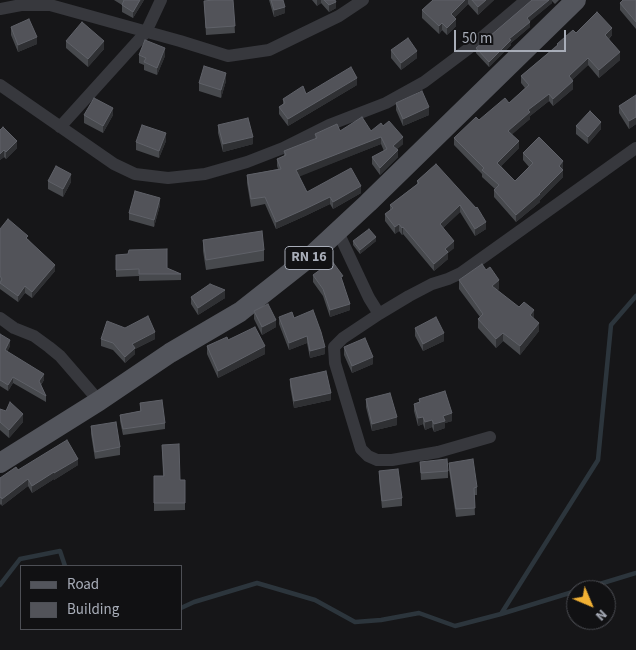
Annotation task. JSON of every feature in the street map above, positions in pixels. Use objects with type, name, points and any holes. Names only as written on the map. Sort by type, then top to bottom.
[{"type":"main road","name":"RN 16","points":[[0,463],[100,401],[170,353],[240,312],[311,256],[576,0]]},
{"type":"street","points":[[69,0],[76,12]]},
{"type":"street","points":[[60,127],[146,32],[162,0]]},
{"type":"street","points":[[0,9],[21,5],[50,5],[228,56],[269,50],[339,16],[363,0]]},
{"type":"street","points":[[0,86],[114,164],[135,174],[168,178],[205,174],[256,159],[329,125],[386,103],[431,76],[468,49],[526,0]]},
{"type":"street","points":[[490,437],[438,452],[392,460],[377,460],[368,456],[361,449],[335,363],[334,347],[343,338],[378,314],[432,284],[461,273],[636,148]]},
{"type":"street","points":[[338,232],[378,314]]},
{"type":"street","points":[[0,318],[14,328],[34,336],[49,346],[100,401]]},
{"type":"building","points":[[124,0],[140,0],[133,12],[122,5]]},
{"type":"building","points":[[233,0],[235,26],[206,28],[204,1]]},
{"type":"building","points":[[271,0],[283,0],[285,7],[274,10]]},
{"type":"building","points":[[324,0],[335,0],[336,2],[329,5]]},
{"type":"building","points":[[433,0],[465,0],[451,14],[456,19],[447,28],[442,23],[439,26],[422,10]]},
{"type":"building","points":[[472,0],[486,0],[478,7]]},
{"type":"building","points":[[532,0],[549,0],[527,18],[530,22],[509,39],[511,40],[489,62],[476,48]]},
{"type":"building","points":[[623,0],[636,0],[636,22],[620,3]]},
{"type":"building","points":[[597,12],[612,28],[605,35],[620,52],[599,70],[588,58],[569,76],[573,81],[553,99],[549,94],[528,110],[530,112],[508,131],[519,141],[497,163],[515,181],[533,163],[523,153],[539,137],[563,161],[559,166],[563,170],[516,215],[494,190],[499,185],[482,170],[484,168],[454,138],[476,117],[479,120],[505,98],[509,103],[529,85],[521,76],[573,30],[576,33]]},
{"type":"building","points":[[29,19],[37,37],[18,45],[11,27]]},
{"type":"building","points":[[82,22],[104,41],[88,59],[66,41]]},
{"type":"building","points":[[408,38],[417,51],[401,63],[391,50]]},
{"type":"building","points":[[145,40],[165,48],[157,68],[144,62],[146,58],[139,55]]},
{"type":"building","points":[[204,66],[226,73],[221,90],[199,83]]},
{"type":"building","points":[[351,67],[357,78],[288,119],[279,107],[285,103],[283,99],[303,86],[306,94]]},
{"type":"building","points":[[422,91],[429,107],[403,119],[396,103]]},
{"type":"building","points":[[636,95],[636,117],[629,121],[619,106]]},
{"type":"building","points":[[94,98],[113,108],[103,126],[84,115]]},
{"type":"building","points":[[590,111],[601,122],[588,137],[576,126]]},
{"type":"building","points":[[362,117],[371,131],[381,123],[383,126],[389,121],[403,137],[393,146],[398,150],[380,168],[372,157],[387,149],[381,137],[296,170],[307,192],[351,168],[361,186],[333,202],[330,197],[276,222],[265,197],[251,199],[247,175],[281,169],[277,159],[286,155],[284,151],[317,138],[315,134],[337,124],[340,131]]},
{"type":"building","points":[[248,118],[253,137],[223,144],[218,125]]},
{"type":"building","points":[[142,125],[166,133],[159,151],[136,142]]},
{"type":"building","points":[[3,127],[17,141],[6,152],[4,150],[0,154],[0,130]]},
{"type":"building","points":[[436,164],[477,207],[486,222],[475,229],[460,205],[440,224],[454,241],[445,249],[448,252],[434,264],[403,227],[399,224],[395,227],[385,214],[393,208],[390,205],[419,183],[417,181]]},
{"type":"building","points":[[56,166],[71,174],[63,189],[48,181]]},
{"type":"building","points":[[135,191],[160,198],[154,220],[129,213]]},
{"type":"building","points":[[8,219],[28,236],[26,238],[55,265],[32,292],[25,286],[18,296],[0,283],[2,279],[0,276],[0,229]]},
{"type":"building","points":[[369,229],[376,237],[360,250],[353,241]]},
{"type":"building","points":[[262,231],[264,250],[206,260],[203,240]]},
{"type":"building","points":[[167,249],[167,268],[181,274],[139,274],[139,269],[116,270],[116,255],[128,254],[129,250]]},
{"type":"building","points":[[332,261],[343,276],[341,277],[350,304],[330,310],[323,289],[313,275]]},
{"type":"building","points":[[482,264],[486,270],[490,267],[499,280],[492,286],[519,307],[524,302],[534,310],[530,315],[539,323],[520,346],[503,333],[496,339],[478,319],[483,314],[459,280]]},
{"type":"building","points":[[210,284],[225,290],[198,308],[191,297]]},
{"type":"building","points":[[268,304],[276,320],[262,327],[254,311]]},
{"type":"building","points":[[313,310],[325,347],[310,351],[307,336],[289,343],[279,317],[292,312],[294,318]]},
{"type":"building","points":[[148,316],[155,332],[132,344],[135,348],[125,357],[113,343],[101,339],[107,321],[125,328]]},
{"type":"building","points":[[436,317],[444,333],[423,344],[415,328]]},
{"type":"building","points":[[255,327],[265,346],[218,371],[207,346],[227,337],[228,340]]},
{"type":"building","points":[[0,334],[10,340],[5,350],[44,374],[39,381],[46,396],[13,377],[8,385],[0,380]]},
{"type":"building","points":[[365,338],[373,357],[352,366],[344,347]]},
{"type":"building","points":[[326,371],[331,393],[294,401],[290,379]]},
{"type":"building","points":[[445,391],[452,413],[443,416],[445,421],[434,424],[432,420],[425,422],[423,417],[418,418],[414,404],[420,402],[419,399]]},
{"type":"building","points":[[390,393],[397,417],[372,424],[366,399]]},
{"type":"building","points":[[162,400],[165,423],[123,429],[120,415],[141,411],[140,403]]},
{"type":"building","points":[[10,402],[23,414],[9,430],[0,422],[0,409],[6,411]]},
{"type":"building","points":[[116,422],[120,447],[95,452],[91,426]]},
{"type":"building","points":[[67,440],[78,459],[32,486],[28,479],[2,499],[0,498],[0,478],[16,467],[18,470]]},
{"type":"building","points":[[179,444],[180,480],[185,480],[185,503],[154,503],[154,476],[164,476],[162,445]]},
{"type":"building","points":[[447,459],[448,471],[421,473],[420,462]]},
{"type":"building","points":[[473,459],[477,487],[474,488],[475,508],[456,509],[449,463]]},
{"type":"building","points":[[398,469],[402,498],[382,501],[379,471]]},
{"type":"waterway","points":[[501,614],[598,460],[611,325],[636,296]]},
{"type":"waterway","points":[[0,585],[20,559],[60,551],[65,565]]},
{"type":"waterway","points":[[613,580],[636,573]]},
{"type":"waterway","points":[[182,608],[194,602],[257,583],[315,600],[355,622],[381,620],[419,613],[455,626],[566,594]]}]
